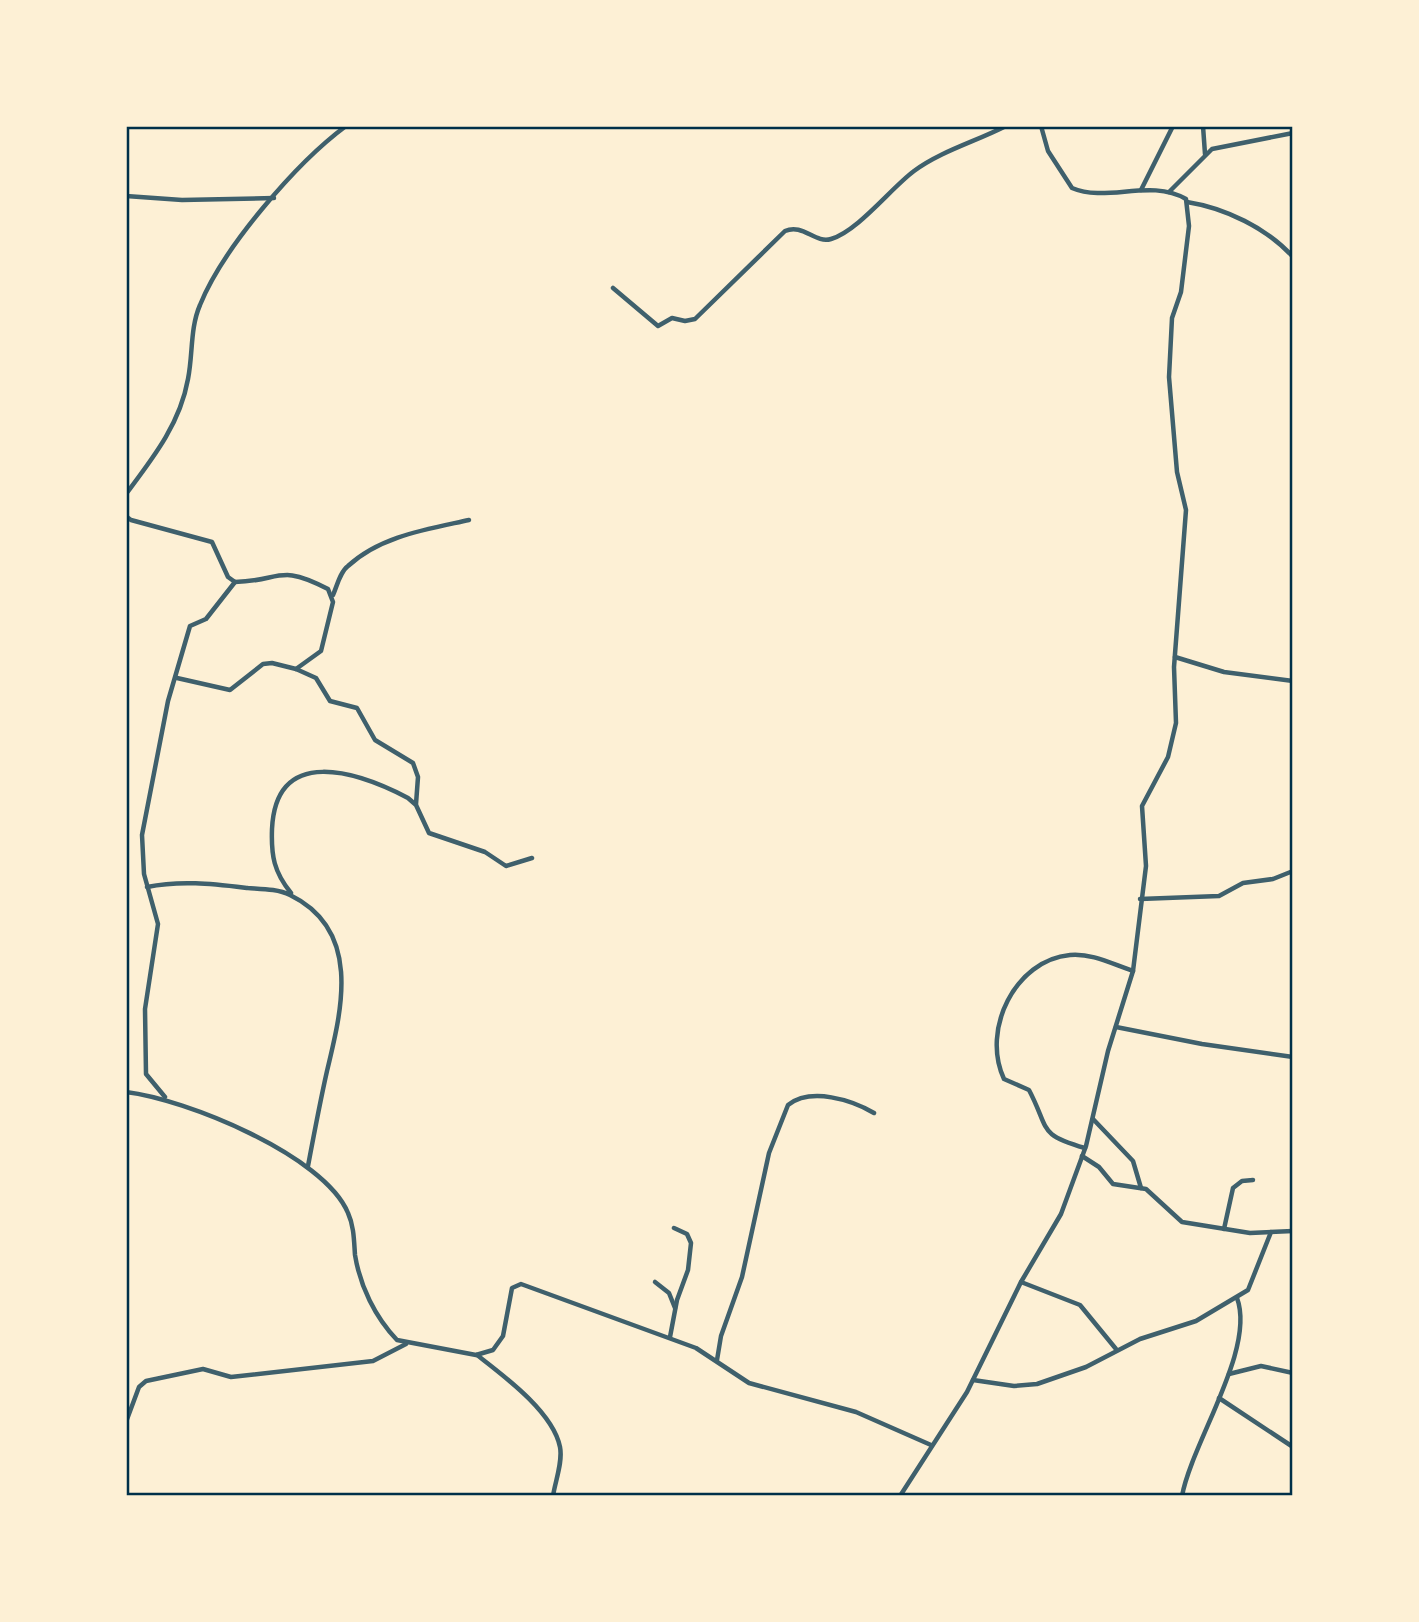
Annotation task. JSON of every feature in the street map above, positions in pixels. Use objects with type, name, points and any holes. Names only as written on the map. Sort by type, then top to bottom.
[{"type":"street","points":[[126,494],[175,423],[188,377],[194,324],[200,304],[232,246],[325,142],[346,126]]},
{"type":"street","points":[[613,288],[658,326],[673,318],[685,321],[695,319],[785,232],[796,228],[823,239],[832,239],[867,214],[914,171],[1006,126]]},
{"type":"street","points":[[1041,126],[1048,151],[1072,188],[1093,192],[1169,192],[1187,202],[1217,210],[1262,230],[1293,257]]},
{"type":"street","points":[[1141,190],[1173,126]]},
{"type":"street","points":[[1203,126],[1205,154]]},
{"type":"street","points":[[1169,192],[1205,154],[1222,145],[1293,133]]},
{"type":"street","points":[[126,196],[182,200],[274,198]]},
{"type":"street","points":[[900,1496],[973,1380],[1021,1282],[1061,1213],[1085,1148],[1133,971],[1146,866],[1142,806],[1164,769],[1174,736],[1175,657],[1186,510],[1177,472],[1170,356],[1172,318],[1181,292],[1189,226],[1187,202]]},
{"type":"street","points":[[126,508],[127,517],[131,520],[212,542],[228,577],[235,582],[298,574],[328,589],[333,596]]},
{"type":"street","points":[[296,669],[321,651],[333,596],[346,568],[400,536],[469,520]]},
{"type":"street","points":[[167,1098],[146,1074],[145,1009],[158,924],[147,887],[142,835],[168,701],[177,678],[190,626],[206,619],[235,582]]},
{"type":"street","points":[[1175,657],[1224,672],[1293,681]]},
{"type":"street","points":[[177,678],[225,691],[232,690],[263,664],[272,663],[316,678],[330,701],[356,708],[375,740],[414,763],[418,777],[416,805],[429,833],[485,852],[506,866],[532,858]]},
{"type":"street","points":[[308,1167],[328,1068],[337,1041],[340,963],[337,945],[325,921],[293,896],[275,871],[272,839],[276,804],[295,777],[324,771],[347,774],[396,792],[416,805]]},
{"type":"street","points":[[1140,898],[1219,896],[1243,883],[1273,879],[1293,871]]},
{"type":"street","points":[[147,887],[180,882],[280,891],[293,896]]},
{"type":"street","points":[[1085,1148],[1054,1139],[1047,1132],[1029,1090],[1004,1079],[997,1052],[1002,1020],[1017,983],[1037,966],[1055,957],[1087,955],[1133,971]]},
{"type":"street","points":[[1116,1027],[1202,1044],[1293,1057]]},
{"type":"street","points":[[126,1092],[167,1098],[249,1134],[308,1167],[346,1208],[363,1286],[388,1331],[407,1344],[476,1355],[493,1350],[500,1343],[510,1293],[519,1283],[670,1337],[717,1360],[749,1383],[856,1412],[931,1445]]},
{"type":"street","points":[[717,1360],[721,1336],[742,1277],[769,1153],[788,1105],[804,1097],[839,1099],[857,1103],[874,1113]]},
{"type":"street","points":[[1093,1118],[1133,1161],[1141,1188]]},
{"type":"street","points":[[1082,1156],[1099,1167],[1113,1184],[1141,1188],[1153,1193],[1182,1222],[1224,1229],[1292,1232]]},
{"type":"street","points":[[1224,1229],[1233,1188],[1242,1181],[1254,1180]]},
{"type":"street","points":[[670,1337],[675,1308],[688,1270],[691,1243],[687,1234],[674,1228]]},
{"type":"street","points":[[973,1380],[1014,1386],[1037,1384],[1086,1367],[1116,1349],[1196,1321],[1248,1290],[1271,1233]]},
{"type":"street","points":[[655,1282],[669,1293],[675,1308]]},
{"type":"street","points":[[1021,1282],[1080,1305],[1116,1349]]},
{"type":"street","points":[[1182,1496],[1196,1449],[1228,1374],[1241,1321],[1237,1298]]},
{"type":"street","points":[[126,1422],[139,1387],[146,1381],[203,1369],[231,1377],[373,1361],[407,1344]]},
{"type":"street","points":[[476,1355],[518,1388],[555,1435],[560,1448],[553,1496]]},
{"type":"street","points":[[1228,1374],[1261,1366],[1293,1373]]},
{"type":"street","points":[[1219,1398],[1293,1447]]}]
